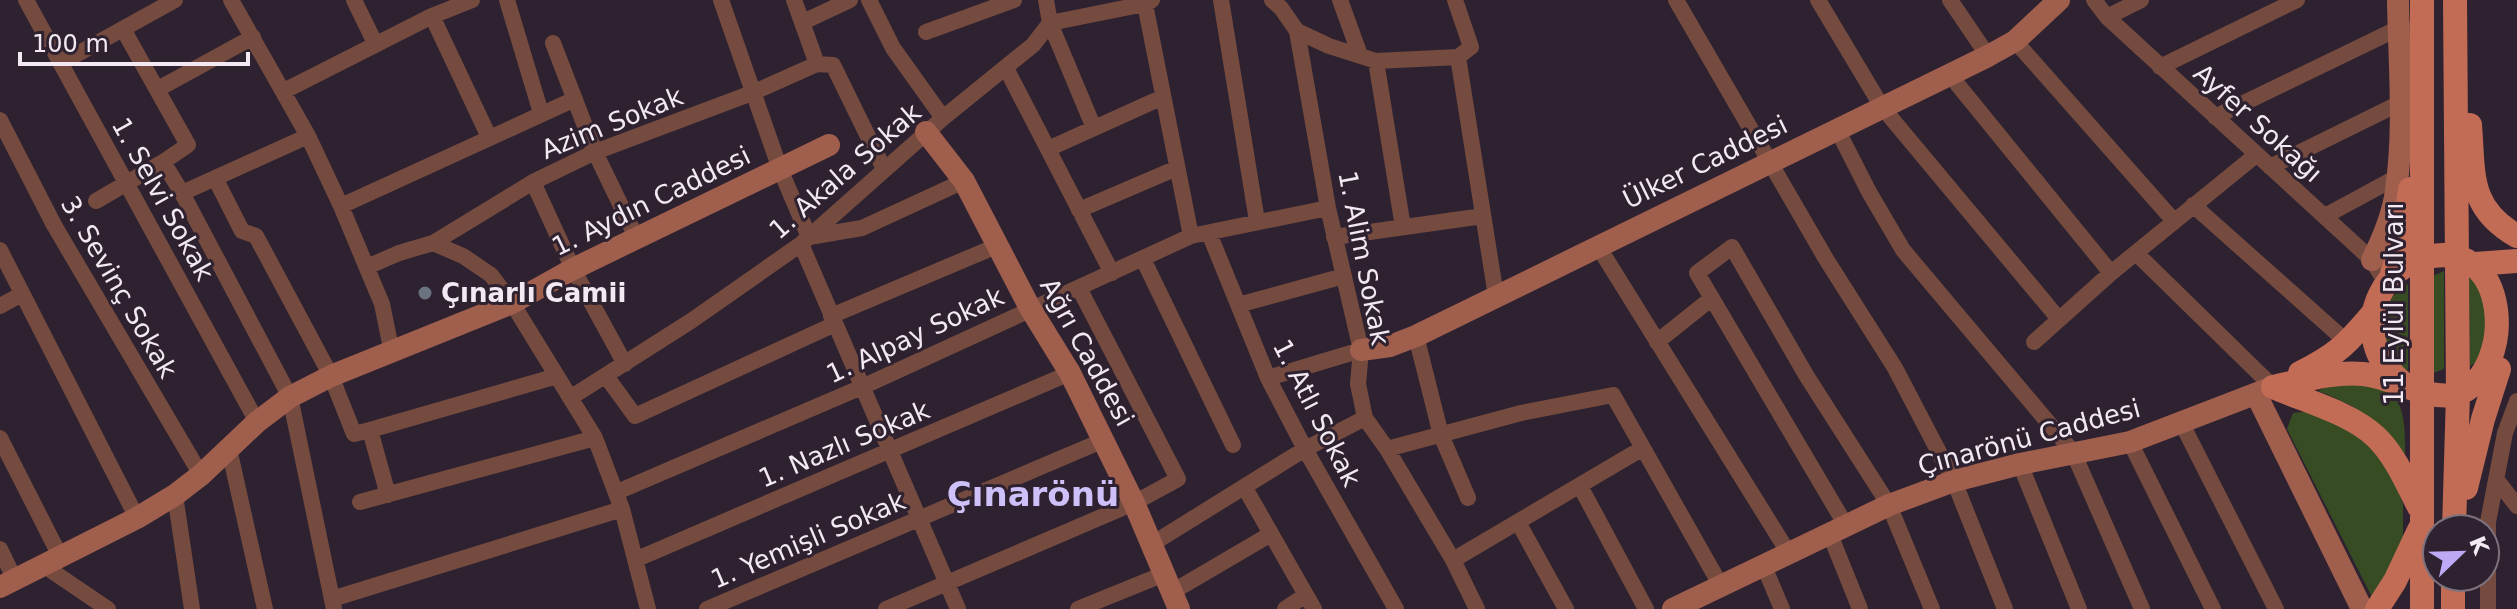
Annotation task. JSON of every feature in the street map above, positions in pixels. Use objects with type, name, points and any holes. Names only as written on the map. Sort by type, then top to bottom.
[{"type":"main road","name":"Ülker Caddesi","points":[[1361,350],[1390,346],[1416,336],[1988,56],[2015,41],[2059,0]]},
{"type":"main road","points":[[2372,260],[2386,232],[2396,191],[2400,103],[2410,30],[2398,0]]},
{"type":"main road","name":"11 Eylül Bulvarı","points":[[2422,0],[2410,30],[2422,92],[2423,258],[2412,388],[2422,513]]},
{"type":"main road","points":[[2457,0],[2477,194],[2485,211],[2517,236]]},
{"type":"main road","points":[[2454,513],[2466,261],[2457,0]]},
{"type":"main road","points":[[2264,391],[2332,357],[2374,312],[2405,229],[2422,92]]},
{"type":"main road","name":"Ağrı Caddesi","points":[[934,125],[1030,308],[1070,373],[1134,503],[1172,592]]},
{"type":"main road","name":"1. Aydın Caddesi","points":[[7,584],[137,518],[175,495],[290,397],[331,376],[512,303],[573,269],[829,145]]},
{"type":"main road","points":[[2388,280],[2404,267],[2423,258],[2440,256],[2466,261],[2517,261]]},
{"type":"main road","points":[[2458,513],[2483,419],[2514,330],[2504,294],[2492,277],[2466,261]]},
{"type":"main road","points":[[2374,312],[2373,332],[2378,352],[2388,370],[2412,388]]},
{"type":"main road","points":[[2264,391],[2332,375],[2364,374],[2440,395],[2458,394],[2482,383],[2501,363]]},
{"type":"main road","points":[[2264,391],[2342,415],[2375,436],[2404,479],[2421,516]]},
{"type":"main road","points":[[2264,391],[2362,609]]},
{"type":"main road","name":"Çınarönü Caddesi","points":[[1673,609],[1709,597],[1763,564],[1837,528],[1954,481],[2073,452],[2130,442],[2264,391]]},
{"type":"main road","points":[[2377,609],[2395,581],[2421,520]]},
{"type":"street","name":"1. Selvi Sokak","points":[[26,0],[257,422]]},
{"type":"street","points":[[61,63],[175,0]]},
{"type":"street","points":[[231,0],[284,91],[341,206],[382,304],[392,353]]},
{"type":"street","points":[[354,0],[375,43]]},
{"type":"street","points":[[284,91],[437,9],[472,0]]},
{"type":"street","points":[[507,0],[541,113]]},
{"type":"street","points":[[721,0],[833,320],[958,609]]},
{"type":"street","points":[[794,0],[817,64],[833,65],[884,169]]},
{"type":"street","points":[[803,22],[850,0]]},
{"type":"street","points":[[869,0],[934,125]]},
{"type":"street","points":[[926,32],[1014,0]]},
{"type":"street","points":[[1046,0],[1050,23],[1094,128]]},
{"type":"street","points":[[1221,0],[1257,221]]},
{"type":"street","points":[[1272,0],[1297,31],[1329,46],[1368,58],[1458,57],[1471,47],[1455,0]]},
{"type":"street","points":[[1340,0],[1368,58],[1403,227]]},
{"type":"street","points":[[1676,0],[1826,259],[1895,368],[1954,481],[2005,609]]},
{"type":"street","points":[[1818,0],[1882,107],[2058,318]]},
{"type":"street","points":[[1950,0],[1988,56]]},
{"type":"street","name":"Ayfer Sokağı","points":[[2094,0],[2107,17],[2160,67],[2372,260],[2388,280]]},
{"type":"street","points":[[2107,17],[2141,0]]},
{"type":"street","points":[[2160,67],[2297,0]]},
{"type":"street","points":[[1050,23],[1148,2],[1163,97],[1191,236]]},
{"type":"street","points":[[437,9],[489,137]]},
{"type":"street","name":"1. Akala Sokak","points":[[570,398],[625,364],[805,240],[934,125],[1033,45],[1050,23]]},
{"type":"street","points":[[96,201],[188,145],[123,29]]},
{"type":"street","points":[[2215,117],[2410,30]]},
{"type":"street","name":"1. Alim Sokak","points":[[1297,31],[1328,208],[1361,350],[1358,384],[1365,418],[1453,560],[1477,609]]},
{"type":"street","points":[[158,89],[253,37]]},
{"type":"street","points":[[2015,41],[2174,221]]},
{"type":"street","points":[[553,43],[595,152],[637,239]]},
{"type":"street","points":[[1458,57],[1496,296]]},
{"type":"street","name":"Azim Sokak","points":[[367,267],[433,243],[533,182],[595,152],[752,93],[817,64]]},
{"type":"street","points":[[1006,68],[1112,273]]},
{"type":"street","points":[[1949,74],[2111,273]]},
{"type":"street","points":[[1048,149],[1163,97]]},
{"type":"street","points":[[341,206],[575,99]]},
{"type":"street","points":[[2270,167],[2400,103]]},
{"type":"street","name":"3. Sevinç Sokak","points":[[0,120],[54,225],[201,475]]},
{"type":"street","points":[[1837,129],[1903,250],[2073,452],[2142,609]]},
{"type":"street","points":[[182,193],[308,136]]},
{"type":"street","points":[[2034,342],[2111,273],[2256,155]]},
{"type":"street","points":[[163,162],[290,397],[333,604],[622,509]]},
{"type":"street","points":[[1079,210],[1177,168]]},
{"type":"street","points":[[2325,216],[2397,177]]},
{"type":"street","points":[[215,178],[242,231],[256,236],[331,376],[354,434],[557,376]]},
{"type":"street","points":[[805,240],[862,228],[964,181]]},
{"type":"street","points":[[533,182],[573,269],[625,364]]},
{"type":"street","points":[[2193,205],[2348,343]]},
{"type":"street","name":"1. Alpay Sokak","points":[[617,492],[862,387],[1191,236],[1328,208]]},
{"type":"street","points":[[1334,237],[1483,216]]},
{"type":"street","name":"1. Atlı Sokak","points":[[1209,233],[1268,378],[1396,609]]},
{"type":"street","points":[[433,243],[463,256],[491,275],[512,303],[595,438],[617,492],[637,559],[643,608]]},
{"type":"street","points":[[606,376],[635,416],[833,320],[999,245]]},
{"type":"street","points":[[1598,246],[1788,552]]},
{"type":"street","points":[[1860,609],[1837,528],[1697,273],[1732,247],[1806,375],[1889,505],[1932,609]]},
{"type":"street","points":[[0,250],[137,518]]},
{"type":"street","points":[[2136,253],[2264,391]]},
{"type":"street","points":[[1143,259],[1233,445]]},
{"type":"street","points":[[1238,305],[1344,276]]},
{"type":"street","points":[[886,609],[1134,503],[1178,479],[1079,288]]},
{"type":"street","points":[[0,306],[22,294]]},
{"type":"street","points":[[1657,342],[1712,298]]},
{"type":"street","points":[[1416,336],[1441,435],[1468,498]]},
{"type":"street","points":[[1268,378],[1361,350]]},
{"type":"street","name":"1. Nazlı Sokak","points":[[637,559],[1070,373]]},
{"type":"street","points":[[1387,449],[1521,413],[1613,395],[1643,448],[1709,597]]},
{"type":"street","points":[[2500,609],[2488,602],[2488,522],[2505,433],[2517,401]]},
{"type":"street","points":[[1152,544],[1305,449],[1365,418]]},
{"type":"street","points":[[2182,424],[2276,609]]},
{"type":"street","points":[[370,430],[388,495]]},
{"type":"street","points":[[0,438],[51,560],[108,609]]},
{"type":"street","points":[[360,502],[595,438]]},
{"type":"street","name":"1. Yemişli Sokak","points":[[707,609],[1104,440]]},
{"type":"street","points":[[2130,442],[2213,609]]},
{"type":"street","points":[[1453,560],[1643,448]]},
{"type":"street","points":[[229,449],[265,609]]},
{"type":"street","points":[[2497,472],[2517,455]]},
{"type":"street","points":[[2020,464],[2079,609]]},
{"type":"street","points":[[2497,472],[2517,506]]},
{"type":"street","points":[[1580,486],[1646,609]]},
{"type":"street","points":[[1245,488],[1310,602],[1285,609]]},
{"type":"street","points":[[175,495],[192,609]]},
{"type":"street","points":[[1518,522],[1566,609]]},
{"type":"street","points":[[1078,609],[1172,592],[1271,534]]},
{"type":"street","points":[[0,549],[7,584]]},
{"type":"street","points":[[1763,564],[1782,609]]},
{"type":"green space","points":[[2469,270],[2491,294],[2483,358],[2470,366]]},
{"type":"green space","points":[[2444,271],[2444,369],[2433,373],[2433,276]]},
{"type":"green space","points":[[2408,284],[2408,370],[2391,363],[2383,349],[2384,311],[2393,296]]},
{"type":"green space","points":[[2338,381],[2377,383],[2394,395],[2402,414],[2405,456],[2367,416],[2318,391]]},
{"type":"green space","points":[[2311,411],[2365,435],[2394,476],[2403,504],[2403,538],[2375,603],[2287,429],[2293,413]]},
{"type":"place","name":"Çınarlı Camii","points":[[425,293]]},
{"type":"district","name":"Çınarönü","points":[[1033,494]]}]
